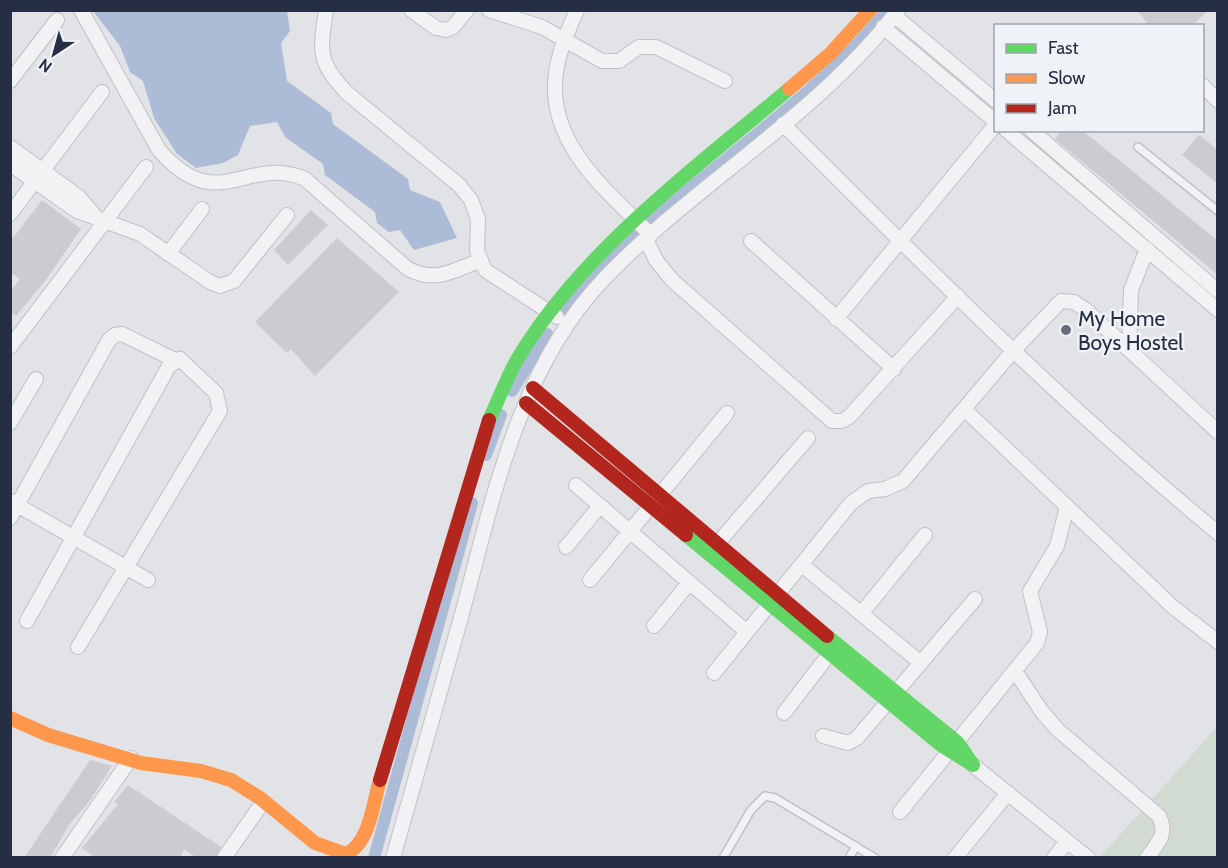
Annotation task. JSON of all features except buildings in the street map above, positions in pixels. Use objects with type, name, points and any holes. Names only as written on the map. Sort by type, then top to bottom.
[{"type":"street","points":[[81,10],[159,150],[187,176],[206,183],[226,183],[277,172],[291,173],[305,179],[408,269],[424,277],[439,276],[479,261]]},
{"type":"street","points":[[326,10],[320,49],[331,76],[459,184],[471,200],[477,219],[477,251],[479,261],[485,270],[559,319]]},
{"type":"street","points":[[411,10],[436,28],[446,30],[453,27],[467,10]]},
{"type":"street","points":[[489,10],[542,27],[602,61],[619,61],[639,47],[656,47],[726,81]]},
{"type":"street","points":[[577,10],[564,40],[555,90],[568,141],[578,158],[644,230],[656,260],[672,280],[832,421],[842,421],[849,417],[958,296]]},
{"type":"street","points":[[10,718],[64,740],[147,764],[197,771],[231,780],[326,849],[346,854],[355,850],[362,841],[484,431],[518,358],[603,280],[644,230],[831,52],[870,10]]},
{"type":"street","points":[[393,858],[484,532],[526,403],[555,342],[559,319],[593,263],[644,230],[783,124],[850,63],[896,13],[994,99]]},
{"type":"street","points":[[10,81],[57,20]]},
{"type":"street","points":[[883,27],[994,121]]},
{"type":"street","points":[[1204,86],[1218,101]]},
{"type":"street","points":[[10,214],[102,92]]},
{"type":"street","points":[[783,124],[1013,351],[1140,469],[1218,533]]},
{"type":"street","points":[[836,319],[994,125]]},
{"type":"street","points":[[1008,132],[1147,249],[1216,299]]},
{"type":"street","points":[[1033,132],[1216,299]]},
{"type":"street","points":[[10,147],[77,211],[140,234],[210,282],[226,285],[234,281],[287,215]]},
{"type":"street","points":[[10,164],[38,176]]},
{"type":"street","points":[[10,347],[100,218],[146,167]]},
{"type":"street","points":[[168,254],[202,209]]},
{"type":"street","points":[[751,242],[894,369]]},
{"type":"street","points":[[1129,350],[1131,290],[1147,249]]},
{"type":"street","points":[[714,673],[851,503],[868,491],[885,489],[903,481],[1013,351],[1062,301],[1074,302],[1086,310],[1218,432]]},
{"type":"street","points":[[10,518],[14,503],[109,340],[115,335],[122,334],[175,360],[180,359],[186,362],[216,393],[220,411],[78,647]]},
{"type":"street","points":[[27,621],[175,360]]},
{"type":"street","points":[[10,423],[36,379]]},
{"type":"street","points":[[533,388],[654,500],[1088,858]]},
{"type":"street","points":[[526,403],[654,500]]},
{"type":"street","points":[[964,409],[1173,607],[1218,642]]},
{"type":"street","points":[[590,580],[726,414]]},
{"type":"street","points":[[712,549],[808,438]]},
{"type":"street","points":[[576,485],[747,633]]},
{"type":"street","points":[[14,503],[148,580]]},
{"type":"street","points":[[900,812],[1037,643],[1040,632],[1030,591],[1057,546],[1067,506]]},
{"type":"street","points":[[566,547],[600,507]]},
{"type":"street","points":[[861,614],[925,535]]},
{"type":"street","points":[[802,565],[921,663]]},
{"type":"street","points":[[654,626],[689,583]]},
{"type":"street","points":[[823,736],[848,743],[857,738],[975,599]]},
{"type":"street","points":[[784,713],[833,649]]},
{"type":"street","points":[[1015,671],[1042,712],[1058,730],[1159,816],[1164,826],[1162,837],[1147,858]]},
{"type":"street","points":[[62,858],[131,758]]},
{"type":"street","points":[[955,858],[1008,793]]},
{"type":"street","points":[[224,858],[263,802]]},
{"type":"street","points":[[1054,858],[1067,841]]},
{"type":"lane","points":[[1138,147],[1218,212]]},
{"type":"lane","points":[[723,858],[751,810],[765,796],[775,798],[874,858]]},
{"type":"lane","points":[[849,858],[856,846]]},
{"type":"shaded area","points":[[1217,727],[1217,857],[1100,857]]},
{"type":"water","points":[[93,11],[287,11],[290,31],[281,43],[287,81],[331,113],[333,124],[408,179],[410,190],[440,202],[457,238],[414,250],[400,230],[389,232],[377,223],[375,212],[325,175],[323,164],[285,137],[277,122],[250,126],[238,155],[223,163],[196,168],[177,154],[154,118],[143,81],[130,72],[120,46]]},
{"type":"waterway","points":[[562,313],[598,272],[638,233],[809,90],[850,51],[887,10]]},
{"type":"waterway","points":[[512,391],[547,334]]},
{"type":"waterway","points":[[486,455],[501,415]]},
{"type":"waterway","points":[[374,858],[472,503]]},
{"type":"traffic: fast","points":[[489,420],[518,358],[545,318],[575,281],[642,213],[789,89]]},
{"type":"traffic: fast","points":[[686,535],[941,745],[973,765],[958,743],[827,636]]},
{"type":"traffic: slow","points":[[789,89],[831,53],[870,10]]},
{"type":"traffic: slow","points":[[10,718],[48,735],[141,763],[201,771],[231,780],[260,798],[315,843],[346,854],[354,849],[365,832],[380,780]]},
{"type":"traffic: jam","points":[[533,388],[827,636]]},
{"type":"traffic: jam","points":[[526,403],[686,535]]},
{"type":"traffic: jam","points":[[380,780],[489,420]]},
{"type":"place","name":"My Home Boys Hostel","points":[[1066,330]]}]
